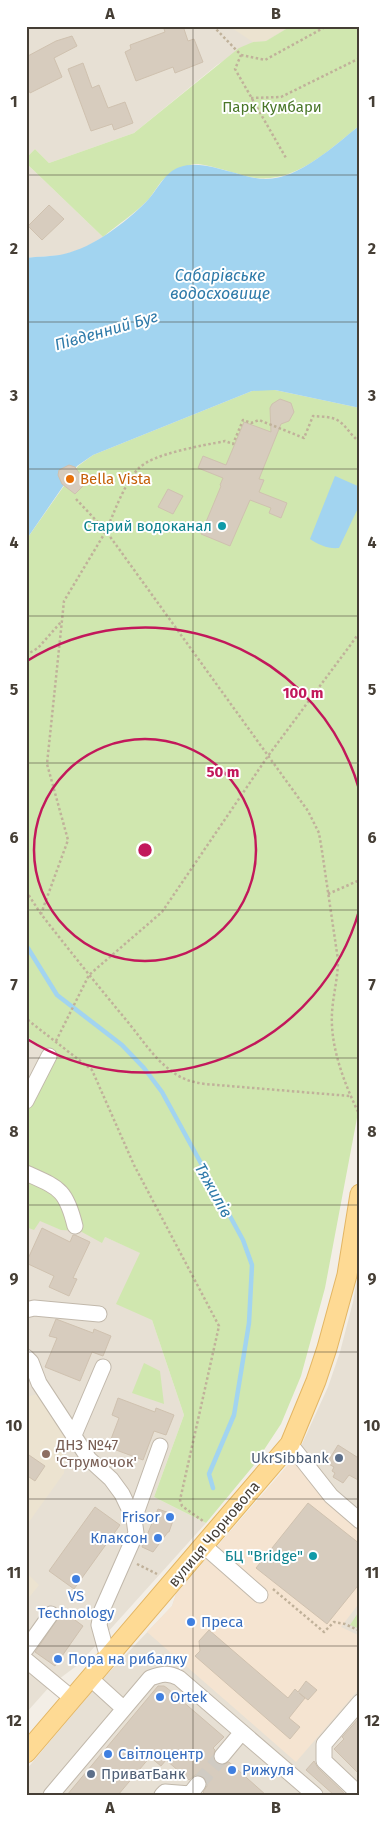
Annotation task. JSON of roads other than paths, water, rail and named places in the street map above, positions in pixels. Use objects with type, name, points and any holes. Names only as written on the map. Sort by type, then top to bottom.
[{"type":"main road","name":"вулиця Чорновола","points":[[26,1753],[290,1444],[316,1381],[346,1274],[360,1194]]},
{"type":"street","points":[[26,1101],[49,1056]]},
{"type":"street","points":[[26,1173],[57,1187],[66,1198],[75,1226]]},
{"type":"street","points":[[346,1274],[360,1257]]},
{"type":"street","points":[[26,1310],[34,1308],[99,1314]]},
{"type":"street","points":[[26,1357],[31,1362],[39,1383],[89,1459],[111,1479],[122,1494],[134,1519],[136,1533],[102,1610],[99,1625],[108,1658]]},
{"type":"street","points":[[74,1435],[103,1367]]},
{"type":"street","points":[[290,1444],[331,1496],[360,1521]]},
{"type":"street","points":[[134,1519],[160,1446]]},
{"type":"street","points":[[203,1546],[263,1589]]},
{"type":"street","points":[[26,1649],[51,1614]]},
{"type":"street","points":[[26,1660],[73,1699]]},
{"type":"street","points":[[51,1795],[150,1678],[161,1674],[171,1674],[179,1678],[315,1795]]},
{"type":"street","points":[[90,1678],[124,1708]]},
{"type":"street","points":[[360,1702],[324,1744],[324,1761],[360,1794]]},
{"type":"street","points":[[222,1756],[242,1732]]},
{"type":"street","points":[[162,1795],[164,1792],[193,1791]]},
{"type":"water","name":"Сабарівське водосховище","points":[[360,125],[360,408],[275,390],[252,391],[93,455],[77,466],[26,540],[26,258],[64,254],[98,240],[138,210],[174,169],[186,165],[199,165],[249,177],[278,178],[316,160]]},
{"type":"water","points":[[335,476],[360,487],[360,504],[339,548],[331,548],[310,539]]},
{"type":"waterway","name":"Тяжилів","points":[[26,945],[57,995],[122,1045],[144,1068],[162,1092],[243,1240],[252,1265],[249,1323],[234,1415],[209,1474],[213,1488]]},
{"type":"tunnel","points":[[198,1784],[222,1756]]},
{"type":"place","name":"Bella Vista","points":[[70,479]]},
{"type":"place","name":"Старий водоканал","points":[[222,526]]},
{"type":"place","name":"ДНЗ №47 'Струмочок'","points":[[46,1454]]},
{"type":"place","name":"UkrSibbank","points":[[339,1458]]},
{"type":"place","name":"Frisor","points":[[170,1517]]},
{"type":"place","name":"Клаксон","points":[[158,1538]]},
{"type":"place","name":"БЦ \"Bridge\"","points":[[313,1556]]},
{"type":"place","name":"VS Technology","points":[[76,1579]]},
{"type":"place","name":"Преса","points":[[191,1622]]},
{"type":"place","name":"Пора на рибалку","points":[[58,1659]]},
{"type":"place","name":"Ortek","points":[[160,1697]]},
{"type":"place","name":"Світлоцентр","points":[[108,1754]]},
{"type":"place","name":"Рижуля","points":[[232,1770]]},
{"type":"place","name":"ПриватБанк","points":[[91,1774]]},
{"type":"park label","name":"Парк Кумбари","points":[[272,107]]},
{"type":"water label","name":"Південний Буг","points":[[106,330]]}]
